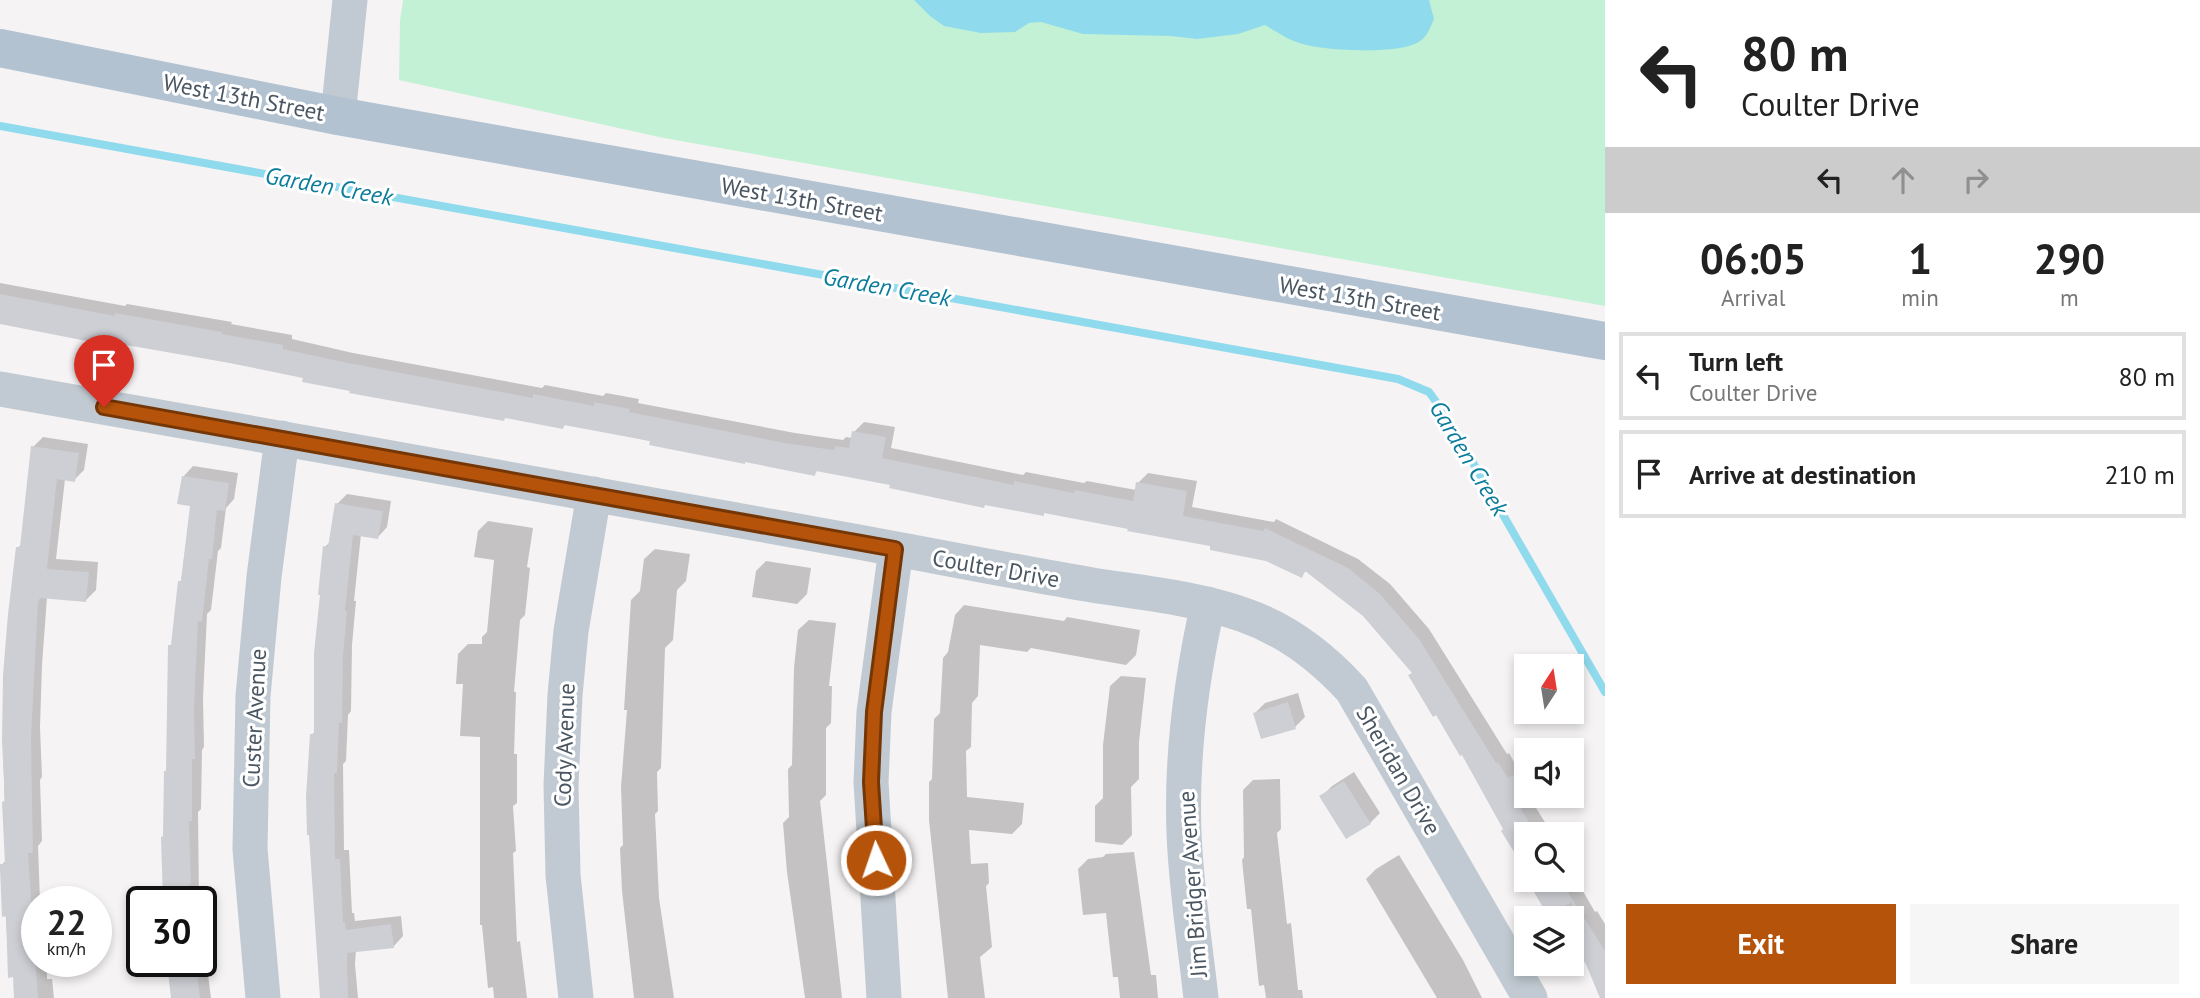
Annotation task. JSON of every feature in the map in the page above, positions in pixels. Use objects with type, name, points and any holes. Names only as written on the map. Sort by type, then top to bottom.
[{"type":"main road","name":"West 13th Street","points":[[0,48],[338,116],[1605,341]]},
{"type":"street","points":[[338,116],[350,5]]},
{"type":"street","name":"Coulter Drive","points":[[0,389],[1208,604]]},
{"type":"street","name":"Custer Avenue","points":[[263,998],[250,849],[253,696],[264,577],[282,438]]},
{"type":"street","name":"Cody Avenue","points":[[576,998],[563,875],[562,759],[570,631],[594,494]]},
{"type":"street","points":[[884,998],[871,782],[874,712],[895,549]]},
{"type":"street","name":"Jim Bridger Avenue","points":[[1201,998],[1184,834],[1184,774],[1191,684],[1208,604]]},
{"type":"street","name":"Sheridan Drive","points":[[1208,604],[1244,615],[1283,633],[1333,669],[1352,690],[1530,998]]},
{"type":"green space","points":[[403,0],[1605,0],[1605,306],[664,138],[399,80]]},
{"type":"water","points":[[914,0],[1429,0],[1434,19],[1425,37],[1411,45],[1381,50],[1345,50],[1298,43],[1265,25],[1238,34],[1197,39],[1083,34],[1041,22],[1029,23],[1015,32],[981,33],[944,26]]},
{"type":"building","points":[[0,294],[115,316],[115,313],[222,332],[343,362],[533,398],[533,394],[594,406],[594,402],[630,409],[629,412],[785,443],[834,450],[835,446],[849,448],[852,431],[886,437],[882,458],[1014,485],[1014,481],[1133,501],[1136,482],[1187,491],[1183,516],[1263,531],[1265,528],[1348,568],[1380,594],[1419,639],[1496,763],[1498,762],[1508,778],[1513,775],[1514,808],[1523,808],[1529,822],[1514,822],[1514,852],[1462,755],[1460,756],[1436,715],[1433,717],[1408,675],[1412,673],[1363,616],[1305,571],[1302,578],[1266,561],[1210,550],[1210,546],[1044,513],[1044,516],[985,505],[984,508],[889,488],[890,485],[816,471],[815,476],[745,464],[649,445],[650,441],[564,425],[563,429],[505,418],[504,421],[349,393],[350,391],[302,382],[303,378],[230,363],[97,340],[97,343],[0,324]]},
{"type":"building","points":[[31,446],[79,453],[75,482],[57,479],[47,569],[89,572],[86,602],[40,598],[38,602],[31,738],[33,853],[28,853],[30,886],[21,886],[21,977],[37,977],[38,998],[14,998],[13,977],[8,978],[6,916],[2,917],[0,868],[0,864],[5,864],[2,802],[5,801],[3,675],[16,547],[20,547]]},
{"type":"building","points":[[182,476],[229,483],[225,511],[217,510],[202,622],[198,621],[195,759],[192,759],[192,821],[189,821],[191,884],[163,886],[161,837],[166,771],[168,645],[171,645],[190,506],[177,504]]},
{"type":"building","points":[[335,503],[383,511],[378,539],[353,535],[345,611],[342,723],[339,723],[337,773],[334,773],[335,859],[340,859],[343,922],[346,930],[391,924],[394,948],[347,953],[348,998],[320,998],[306,797],[310,734],[314,734],[314,653],[318,595],[323,546],[328,547]]},
{"type":"building","points":[[1288,702],[1296,729],[1261,739],[1253,713]]},
{"type":"building","points":[[1344,781],[1371,824],[1346,839],[1319,796]]},
{"type":"building","points":[[1534,892],[1568,892],[1576,906],[1572,906],[1572,902],[1565,906],[1542,906]]},
{"type":"building","points":[[1584,918],[1605,951],[1605,998],[1600,998],[1585,962]]},
{"type":"building","points":[[169,977],[198,977],[200,998],[171,998]]},
{"type":"waterway","name":"Garden Creek","points":[[0,126],[1398,379],[1429,392],[1445,414],[1605,692]]},
{"type":"route","points":[[104,407],[895,549],[874,712],[871,782],[876,860]]}]
